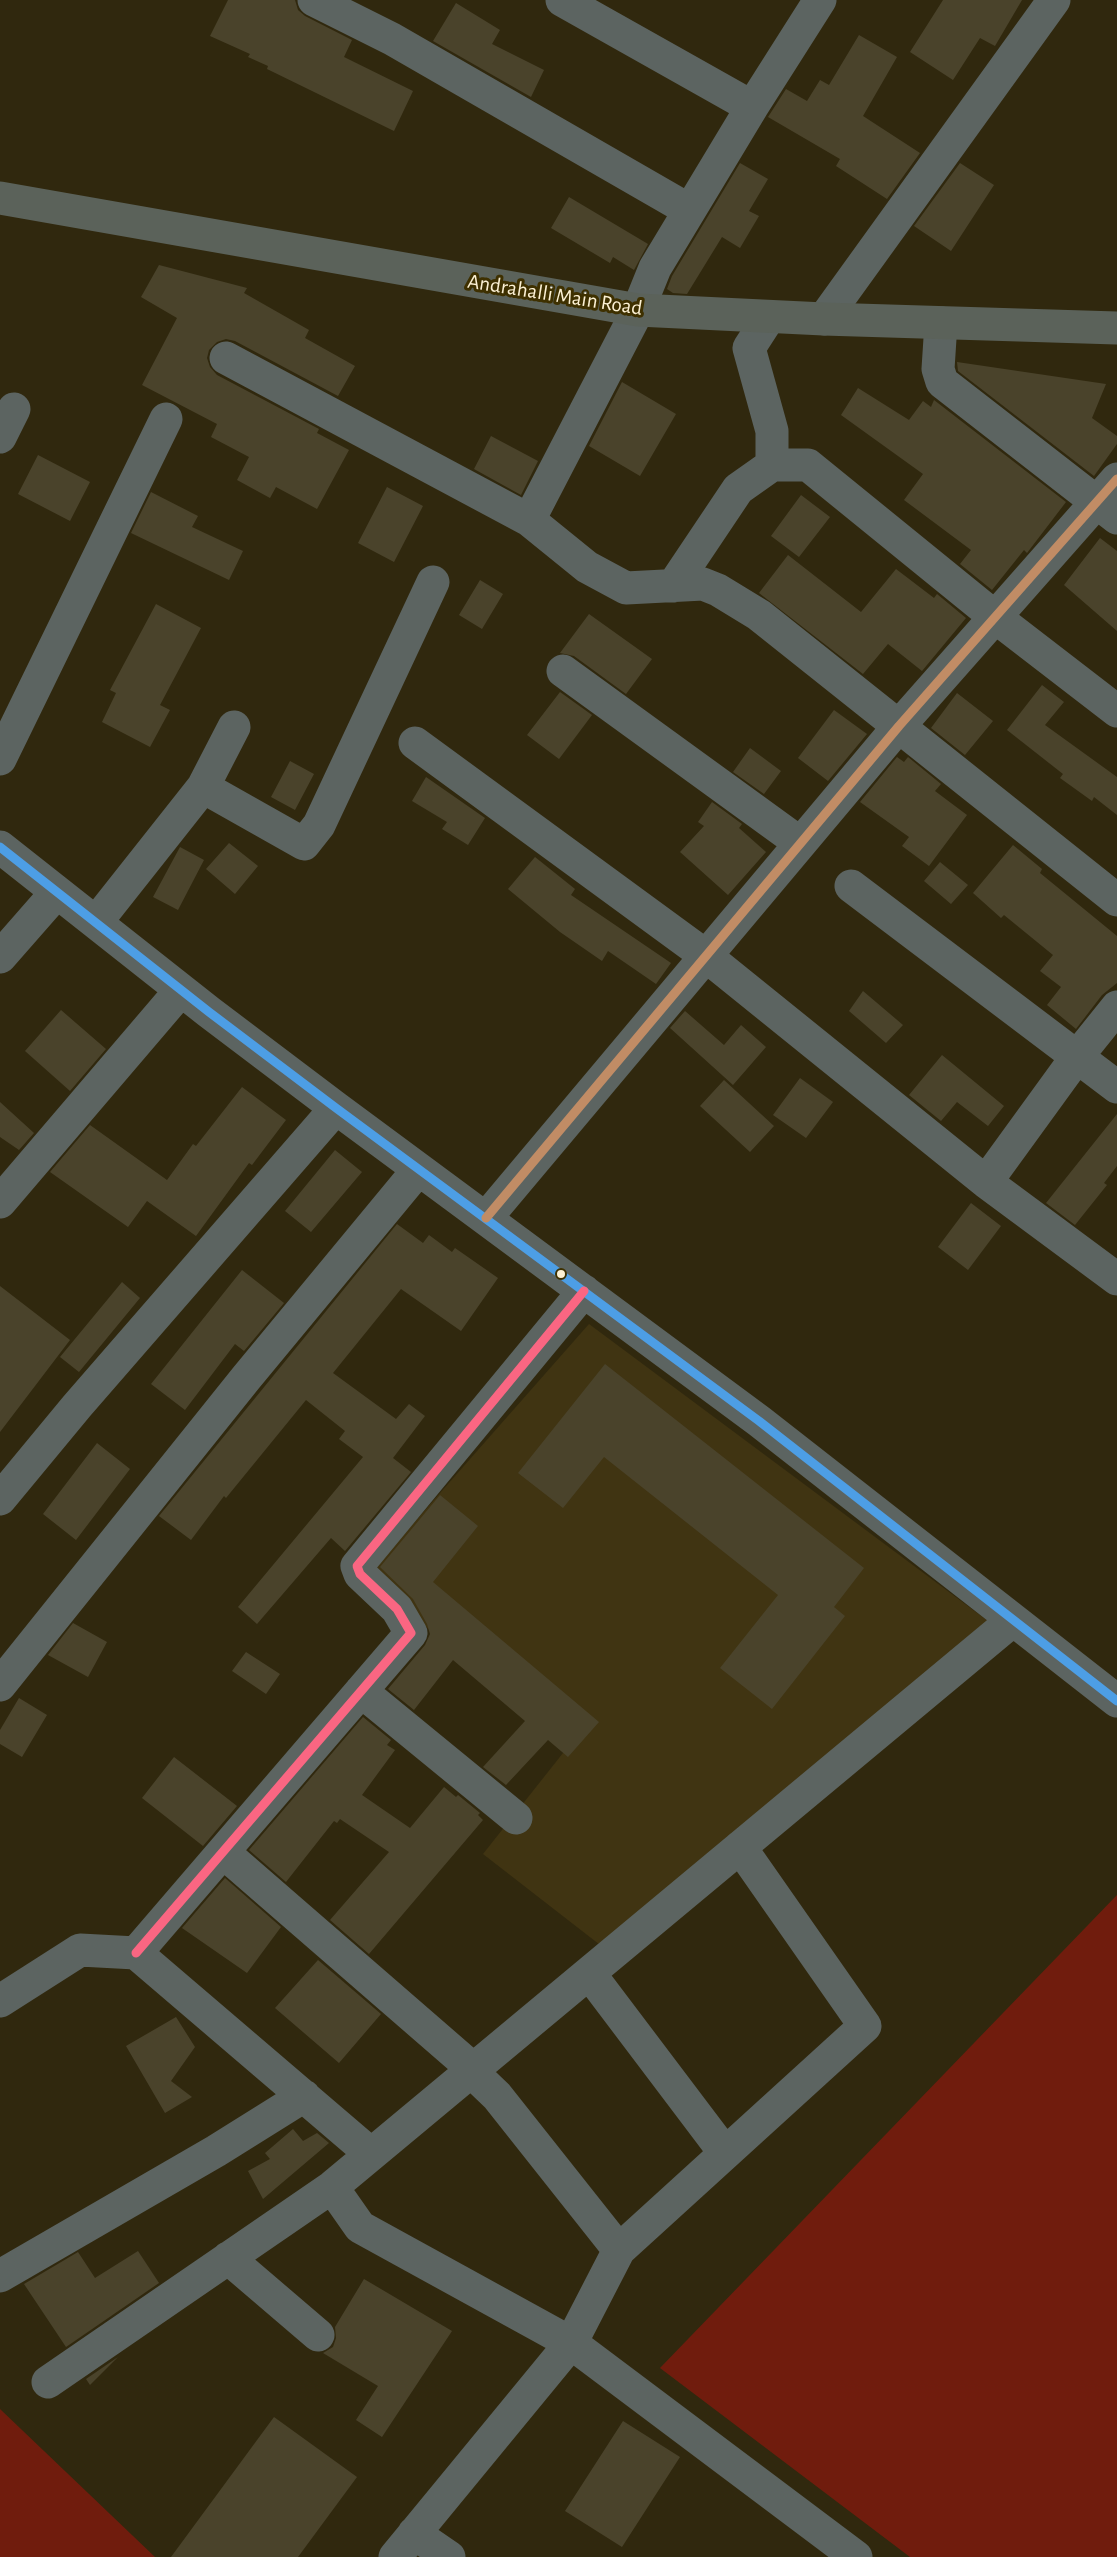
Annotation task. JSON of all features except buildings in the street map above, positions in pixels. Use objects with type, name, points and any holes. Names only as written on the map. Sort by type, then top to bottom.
[{"type":"main road","name":"Andrahalli Main Road","points":[[0,198],[638,310],[769,317],[1117,328]]},
{"type":"street","points":[[314,0],[348,8],[392,39],[689,210]]},
{"type":"street","points":[[562,0],[752,107]]},
{"type":"street","points":[[529,520],[638,310],[655,268],[752,107],[820,0]]},
{"type":"street","points":[[824,319],[1054,0]]},
{"type":"street","points":[[769,317],[748,348],[772,431],[772,465]]},
{"type":"street","points":[[486,1218],[899,726],[994,617],[1110,500],[942,382],[938,369],[941,323]]},
{"type":"street","points":[[226,358],[529,520],[586,567],[626,588],[703,584],[718,590],[759,615],[1117,900]]},
{"type":"street","points":[[0,759],[166,419]]},
{"type":"street","points":[[673,586],[738,489],[772,465],[808,465],[994,617],[1117,711]]},
{"type":"street","points":[[203,787],[304,844],[320,825],[433,582]]},
{"type":"street","points":[[563,671],[800,843]]},
{"type":"street","points":[[97,921],[203,787],[234,728]]},
{"type":"street","points":[[415,743],[706,956],[986,1182],[1117,1279]]},
{"type":"street","points":[[0,847],[97,921],[181,990],[336,1108],[759,1421],[1117,1701]]},
{"type":"street","points":[[851,886],[1117,1087]]},
{"type":"street","points":[[0,957],[57,892]]},
{"type":"street","points":[[0,1202],[181,990]]},
{"type":"street","points":[[986,1182],[1076,1058],[1117,1007]]},
{"type":"street","points":[[0,1499],[85,1397],[336,1108]]},
{"type":"street","points":[[0,1685],[246,1378],[418,1170]]},
{"type":"street","points":[[136,1953],[411,1634],[397,1609],[360,1574],[357,1566],[584,1291]]},
{"type":"street","points":[[48,2382],[332,2187],[1013,1620]]},
{"type":"street","points":[[362,1691],[516,1818]]},
{"type":"street","points":[[450,2557],[404,2545],[571,2343],[619,2250],[866,2026],[740,1847]]},
{"type":"street","points":[[223,1852],[473,2069],[472,2072],[497,2096],[619,2250]]},
{"type":"street","points":[[0,2001],[80,1950],[136,1953],[371,2154]]},
{"type":"street","points":[[589,1973],[725,2153]]},
{"type":"street","points":[[0,2276],[226,2145],[304,2096]]},
{"type":"street","points":[[332,2187],[360,2228],[571,2343],[856,2557]]},
{"type":"street","points":[[228,2258],[318,2335]]},
{"type":"shaded area","points":[[589,1324],[996,1627],[604,1948],[483,1854],[567,1748],[367,1576]]},
{"type":"shaded area","points":[[1117,1895],[1117,2557],[910,2557],[660,2368]]},
{"type":"shaded area","points":[[0,2409],[155,2557],[0,2557]]},
{"type":"transit line","points":[[486,1218],[899,726],[1117,479]]},
{"type":"transit line","points":[[0,847],[209,1012],[759,1421],[1117,1701]]},
{"type":"transit line","points":[[136,1953],[411,1633],[397,1609],[360,1574],[357,1566],[584,1291]]}]
